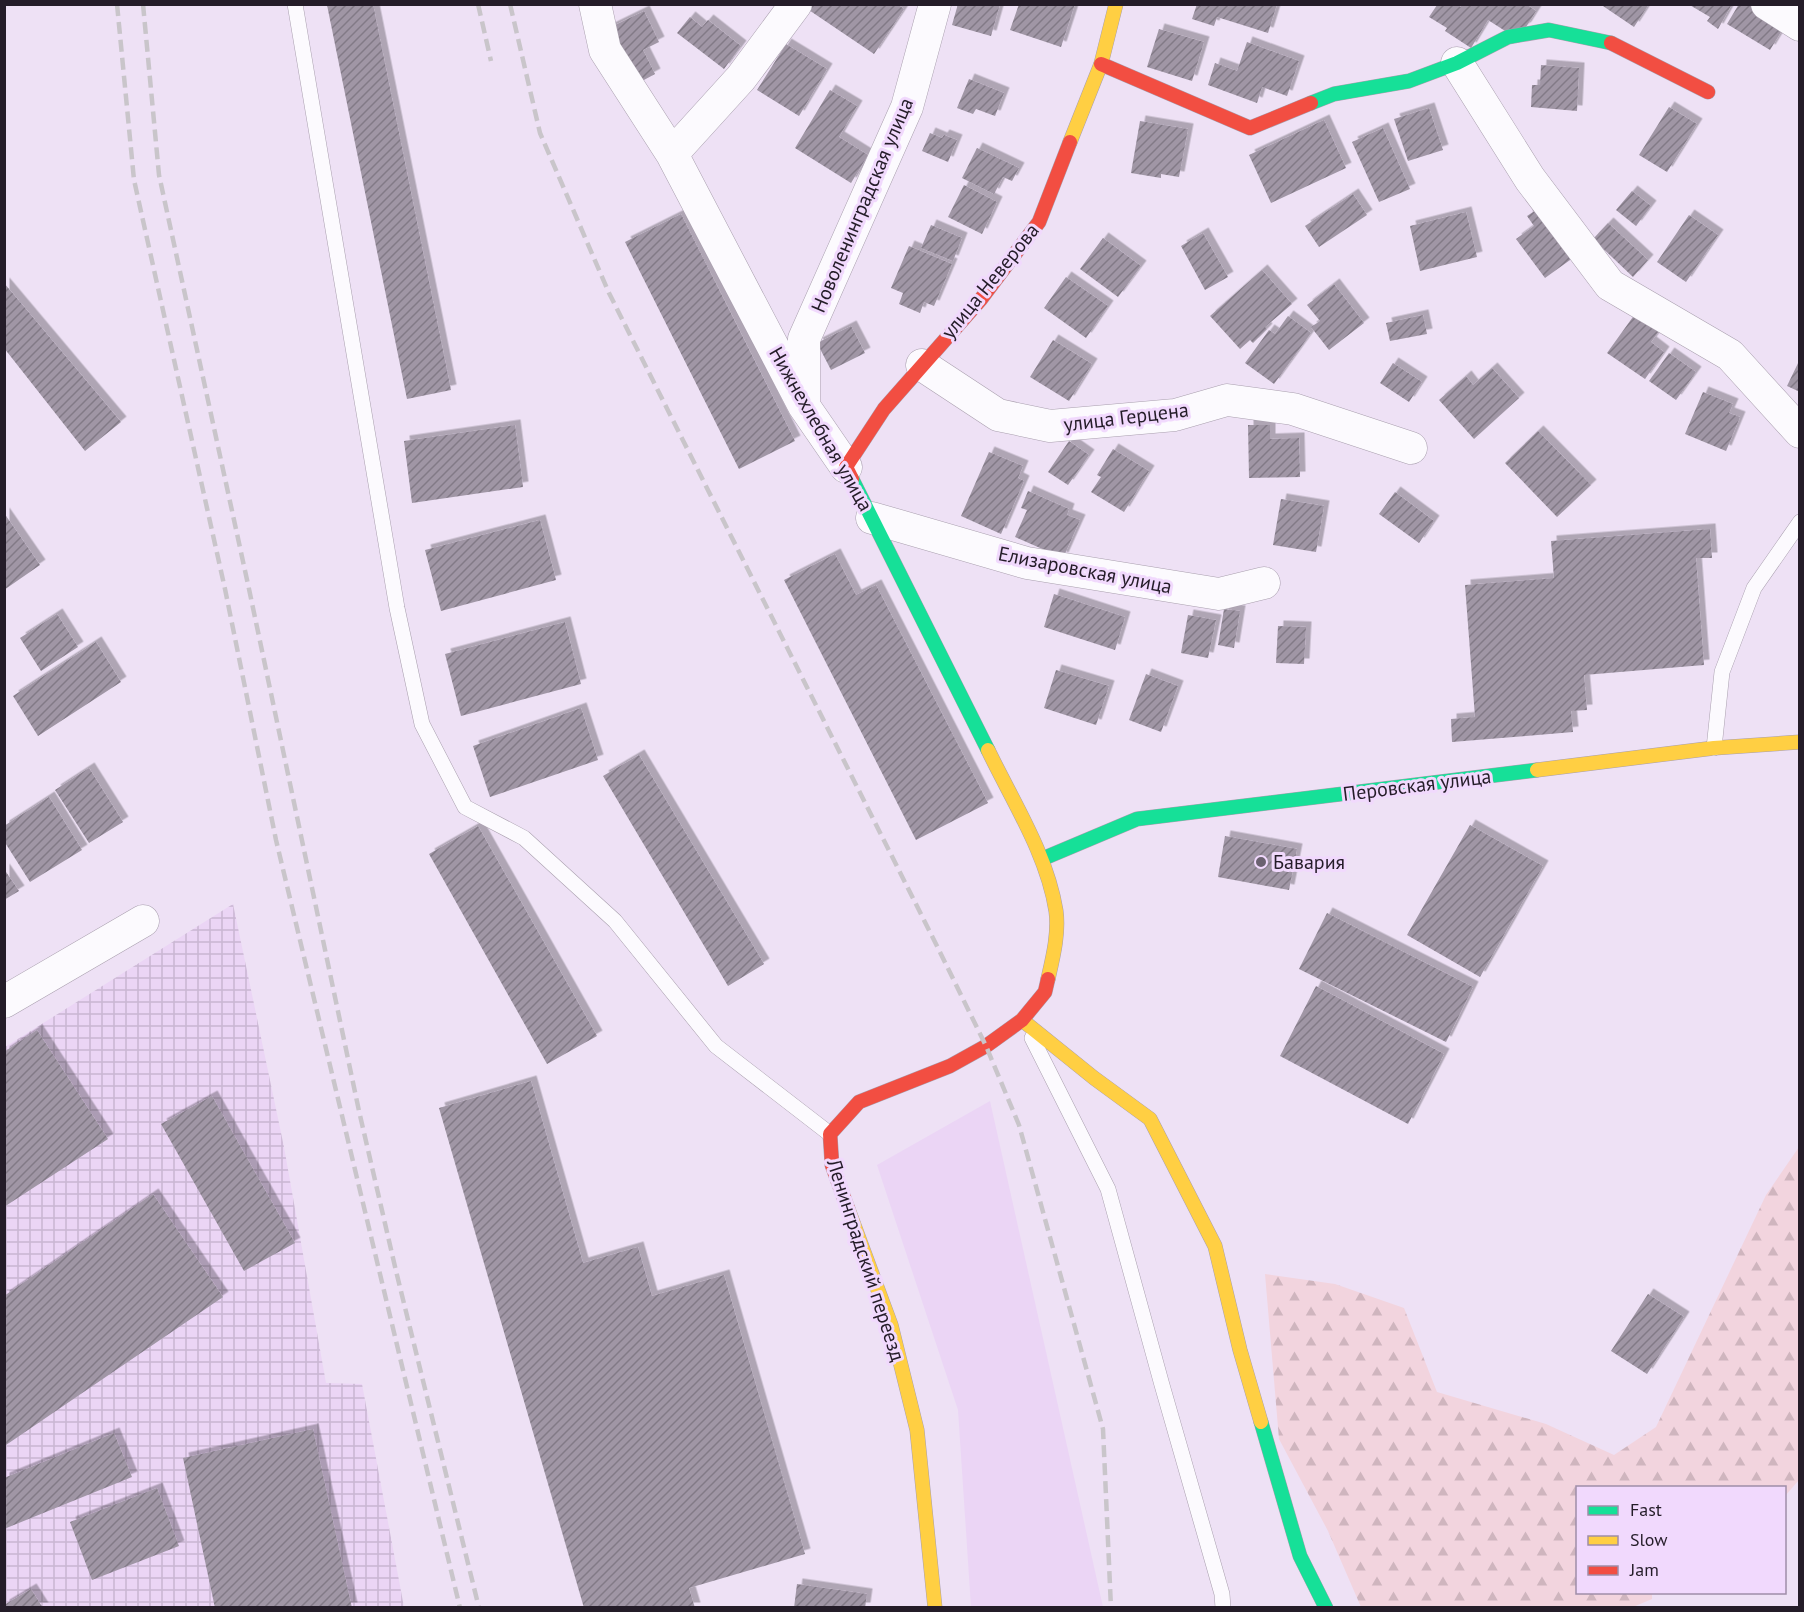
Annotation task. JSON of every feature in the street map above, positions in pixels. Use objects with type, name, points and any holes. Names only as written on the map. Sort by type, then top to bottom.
[{"type":"street","name":"Нижнехлебная улица","points":[[595,4],[605,50],[672,154],[804,406],[846,467],[872,518],[1042,859],[1056,912],[1055,951],[1045,992],[1022,1020],[986,1046],[950,1066],[859,1102]]},
{"type":"street","points":[[672,154],[741,78],[796,4]]},
{"type":"street","name":"Новоленинградская улица","points":[[804,406],[804,339],[906,107],[935,4]]},
{"type":"street","name":"улица Неверова","points":[[846,467],[884,409],[981,299],[1039,222],[1101,64],[1116,4]]},
{"type":"street","points":[[1767,4],[1800,25]]},
{"type":"street","points":[[1101,64],[1250,128],[1334,94],[1409,81],[1457,63],[1508,37],[1549,30],[1611,43],[1708,92]]},
{"type":"street","points":[[1457,63],[1530,179],[1610,285],[1730,355],[1800,432]]},
{"type":"street","name":"улица Герцена","points":[[922,364],[998,415],[1050,426],[1175,415],[1227,400],[1293,409],[1411,448]]},
{"type":"street","name":"Елизаровская улица","points":[[872,518],[1027,563],[1219,594],[1264,583]]},
{"type":"street","name":"Перовская улица","points":[[1042,859],[1137,819],[1714,748],[1800,742]]},
{"type":"street","points":[[4,1002],[142,921]]},
{"type":"street","points":[[1022,1020],[1094,1078],[1150,1119],[1215,1246],[1240,1350],[1300,1556],[1326,1608]]},
{"type":"street","name":"Ленинградский переезд","points":[[859,1102],[830,1134],[832,1165],[891,1325],[917,1430],[935,1608]]},
{"type":"lane","points":[[295,4],[397,608],[422,724],[465,807],[524,838],[615,921],[717,1046],[830,1134]]},
{"type":"lane","points":[[1714,748],[1722,672],[1754,588],[1800,522]]},
{"type":"lane","points":[[1022,1020],[1108,1189],[1222,1594],[1223,1608]]},
{"type":"shaded area","points":[[233,904],[284,1147],[326,1383],[362,1384],[404,1607],[5,1608],[5,1047]]},
{"type":"shaded area","points":[[990,1101],[1103,1607],[971,1607],[958,1410],[877,1165]]},
{"type":"green space","points":[[1799,1147],[1799,1480],[1786,1495],[1786,1486],[1576,1486],[1576,1594],[1652,1594],[1652,1599],[1633,1607],[1361,1607],[1328,1531],[1279,1439],[1265,1274],[1335,1284],[1404,1308],[1437,1392],[1546,1424],[1614,1455],[1656,1427],[1766,1195]]},
{"type":"building","points":[[373,4],[451,390],[407,399],[327,5]]},
{"type":"building","points":[[800,4],[897,4],[904,9],[874,54]]},
{"type":"building","points":[[958,4],[1000,4],[991,36],[952,25]]},
{"type":"building","points":[[1019,4],[1075,4],[1061,47],[1010,30]]},
{"type":"building","points":[[1197,4],[1277,4],[1268,33],[1217,17],[1214,26],[1192,19]]},
{"type":"building","points":[[1463,4],[1526,4],[1536,11],[1526,27],[1513,36],[1488,20],[1471,48],[1445,31],[1447,28],[1429,17],[1437,5],[1461,7]]},
{"type":"building","points":[[1600,4],[1649,4],[1634,27]]},
{"type":"building","points":[[1688,4],[1732,4],[1718,29],[1707,21],[1710,17]]},
{"type":"building","points":[[1739,4],[1748,4],[1784,27],[1770,50],[1727,24]]},
{"type":"building","points":[[644,11],[659,42],[643,50],[655,74],[631,87],[603,31]]},
{"type":"building","points":[[690,17],[702,27],[708,20],[741,46],[724,69],[677,33]]},
{"type":"building","points":[[1159,29],[1204,42],[1192,81],[1147,67]]},
{"type":"building","points":[[1247,42],[1299,61],[1287,96],[1262,87],[1257,103],[1208,85],[1215,63],[1237,71]]},
{"type":"building","points":[[786,44],[827,69],[799,116],[757,90]]},
{"type":"building","points":[[1541,65],[1579,68],[1577,111],[1531,107],[1532,85],[1540,85]]},
{"type":"building","points":[[969,79],[1004,93],[995,116],[976,109],[973,114],[957,108]]},
{"type":"building","points":[[830,90],[857,106],[839,137],[868,155],[851,183],[795,148]]},
{"type":"building","points":[[1669,107],[1697,124],[1667,172],[1639,155]]},
{"type":"building","points":[[1429,108],[1443,150],[1408,161],[1394,119]]},
{"type":"building","points":[[1324,120],[1346,168],[1271,203],[1249,155]]},
{"type":"building","points":[[1140,121],[1188,129],[1179,177],[1161,174],[1161,178],[1131,173]]},
{"type":"building","points":[[1383,128],[1410,189],[1379,202],[1352,142]]},
{"type":"building","points":[[930,133],[942,138],[944,135],[957,140],[948,162],[922,151]]},
{"type":"building","points":[[977,148],[1019,168],[1012,181],[1003,177],[994,194],[962,178]]},
{"type":"building","points":[[964,185],[997,202],[982,234],[948,217]]},
{"type":"building","points":[[1632,191],[1651,206],[1636,226],[1616,210]]},
{"type":"building","points":[[1353,194],[1367,215],[1319,247],[1305,226]]},
{"type":"building","points":[[1542,206],[1577,255],[1545,278],[1516,239],[1534,226],[1527,216]]},
{"type":"building","points":[[1466,212],[1477,257],[1420,271],[1410,226]]},
{"type":"building","points":[[681,214],[795,441],[739,469],[625,242]]},
{"type":"building","points":[[1689,215],[1718,235],[1686,282],[1657,262]]},
{"type":"building","points":[[1608,223],[1648,260],[1633,277],[1593,239]]},
{"type":"building","points":[[931,225],[962,238],[953,261],[921,248]]},
{"type":"building","points":[[1203,233],[1228,277],[1205,290],[1181,246]]},
{"type":"building","points":[[1103,238],[1141,266],[1118,297],[1080,269]]},
{"type":"building","points":[[909,246],[952,264],[934,306],[924,302],[920,313],[899,304],[903,293],[891,288]]},
{"type":"building","points":[[1262,270],[1292,304],[1265,327],[1267,329],[1253,343],[1250,340],[1240,349],[1210,316]]},
{"type":"building","points":[[1066,277],[1108,306],[1086,338],[1044,308]]},
{"type":"building","points":[[4,283],[121,422],[85,451],[4,348]]},
{"type":"building","points":[[1334,284],[1364,323],[1329,350],[1311,327],[1320,321],[1307,305]]},
{"type":"building","points":[[1635,314],[1659,331],[1651,342],[1664,352],[1645,379],[1607,353]]},
{"type":"building","points":[[1423,315],[1427,334],[1390,341],[1386,323]]},
{"type":"building","points":[[1288,316],[1311,333],[1274,384],[1245,363],[1269,330],[1275,334]]},
{"type":"building","points":[[851,326],[865,353],[831,370],[817,343]]},
{"type":"building","points":[[1053,340],[1092,364],[1069,401],[1030,377]]},
{"type":"building","points":[[1669,353],[1696,372],[1676,400],[1649,381]]},
{"type":"building","points":[[1800,359],[1800,392],[1787,386]]},
{"type":"building","points":[[1393,363],[1422,382],[1409,402],[1380,383]]},
{"type":"building","points":[[1492,368],[1519,398],[1474,439],[1439,400],[1466,376],[1473,385]]},
{"type":"building","points":[[1703,392],[1733,404],[1729,413],[1740,417],[1726,451],[1685,434]]},
{"type":"building","points":[[515,425],[523,487],[412,503],[404,441]]},
{"type":"building","points":[[1248,425],[1270,425],[1270,439],[1299,438],[1300,477],[1249,478]]},
{"type":"building","points":[[1538,431],[1591,485],[1557,517],[1505,463]]},
{"type":"building","points":[[1069,441],[1089,455],[1068,485],[1048,472]]},
{"type":"building","points":[[1113,449],[1149,471],[1124,512],[1091,492],[1101,477],[1097,475]]},
{"type":"building","points":[[989,452],[1023,466],[1018,478],[1024,481],[1001,534],[961,516]]},
{"type":"building","points":[[1028,491],[1069,509],[1067,515],[1080,520],[1063,558],[1015,537],[1027,510],[1021,508]]},
{"type":"building","points":[[1395,492],[1434,521],[1419,543],[1379,514]]},
{"type":"building","points":[[1281,499],[1324,506],[1316,552],[1273,545]]},
{"type":"building","points":[[4,513],[40,565],[4,590]]},
{"type":"building","points":[[540,520],[556,580],[441,611],[425,550]]},
{"type":"building","points":[[1710,529],[1712,558],[1696,558],[1704,665],[1584,675],[1587,710],[1571,711],[1573,732],[1452,742],[1451,719],[1475,717],[1465,585],[1554,578],[1551,541]]},
{"type":"building","points":[[835,554],[856,595],[876,585],[988,803],[916,840],[784,580]]},
{"type":"building","points":[[1054,594],[1125,617],[1115,650],[1044,627]]},
{"type":"building","points":[[1224,609],[1240,611],[1234,648],[1218,645]]},
{"type":"building","points":[[57,614],[78,647],[41,671],[20,638]]},
{"type":"building","points":[[1188,615],[1216,620],[1208,658],[1181,653]]},
{"type":"building","points":[[565,622],[581,684],[461,716],[445,654]]},
{"type":"building","points":[[1278,626],[1306,627],[1304,664],[1276,663]]},
{"type":"building","points":[[96,642],[121,682],[38,736],[13,696]]},
{"type":"building","points":[[1056,670],[1109,686],[1096,725],[1044,708]]},
{"type":"building","points":[[1146,674],[1178,686],[1161,732],[1129,720]]},
{"type":"building","points":[[581,708],[598,760],[490,797],[473,746]]},
{"type":"building","points":[[639,755],[764,964],[728,986],[603,776]]},
{"type":"building","points":[[89,768],[123,822],[89,843],[55,790]]},
{"type":"building","points":[[49,797],[82,850],[30,882],[4,841],[4,826]]},
{"type":"building","points":[[1470,825],[1543,866],[1480,977],[1407,935]]},
{"type":"building","points":[[478,826],[597,1036],[547,1064],[429,854]]},
{"type":"building","points":[[1225,836],[1297,849],[1289,890],[1218,877]]},
{"type":"building","points":[[4,869],[19,891],[4,900]]},
{"type":"building","points":[[1327,913],[1473,987],[1446,1042],[1299,969]]},
{"type":"building","points":[[1316,986],[1444,1054],[1408,1124],[1280,1056]]},
{"type":"building","points":[[37,1030],[108,1139],[4,1207],[4,1052]]},
{"type":"building","points":[[531,1081],[583,1263],[638,1247],[652,1296],[724,1275],[805,1554],[689,1588],[695,1608],[584,1608],[439,1108]]},
{"type":"building","points":[[212,1096],[295,1243],[244,1271],[161,1124]]},
{"type":"building","points":[[153,1194],[223,1297],[6,1445],[4,1443],[4,1296]]},
{"type":"building","points":[[1648,1294],[1684,1317],[1647,1374],[1611,1351]]},
{"type":"building","points":[[313,1429],[352,1608],[215,1608],[183,1458]]},
{"type":"building","points":[[114,1433],[132,1477],[4,1529],[4,1478]]},
{"type":"building","points":[[157,1488],[179,1546],[92,1580],[70,1522]]},
{"type":"building","points":[[797,1584],[867,1594],[865,1608],[794,1608]]},
{"type":"building","points":[[31,1589],[43,1608],[4,1608],[4,1605]]},
{"type":"railway","points":[[117,4],[134,180],[225,589],[276,840],[460,1608]]},
{"type":"railway","points":[[143,4],[159,175],[359,1111],[479,1608]]},
{"type":"railway","points":[[478,4],[491,61]]},
{"type":"railway","points":[[510,4],[540,133],[609,293],[938,948],[986,1046],[1019,1125],[1103,1429],[1111,1608]]},
{"type":"traffic: fast","points":[[1311,103],[1334,94],[1409,81],[1457,63],[1508,37],[1549,30],[1611,43]]},
{"type":"traffic: fast","points":[[852,479],[988,750]]},
{"type":"traffic: fast","points":[[1042,859],[1137,819],[1537,770]]},
{"type":"traffic: fast","points":[[1261,1422],[1300,1556],[1326,1608]]},
{"type":"traffic: slow","points":[[1070,142],[1101,64],[1116,4]]},
{"type":"traffic: slow","points":[[1537,770],[1714,748],[1800,742]]},
{"type":"traffic: slow","points":[[988,750],[1028,829],[1052,890],[1057,928],[1048,979]]},
{"type":"traffic: slow","points":[[1022,1020],[1094,1078],[1150,1119],[1215,1246],[1240,1350],[1261,1422]]},
{"type":"traffic: slow","points":[[848,1209],[891,1325],[917,1430],[935,1608]]},
{"type":"traffic: jam","points":[[1611,43],[1708,92]]},
{"type":"traffic: jam","points":[[1101,64],[1250,128],[1311,103]]},
{"type":"traffic: jam","points":[[852,479],[846,467],[884,409],[981,299],[1039,222],[1070,142]]},
{"type":"traffic: jam","points":[[848,1209],[832,1165],[830,1134],[859,1102],[950,1066],[986,1046],[1022,1020],[1045,992],[1048,979]]},
{"type":"place","name":"Бавария","points":[[1261,862]]}]
